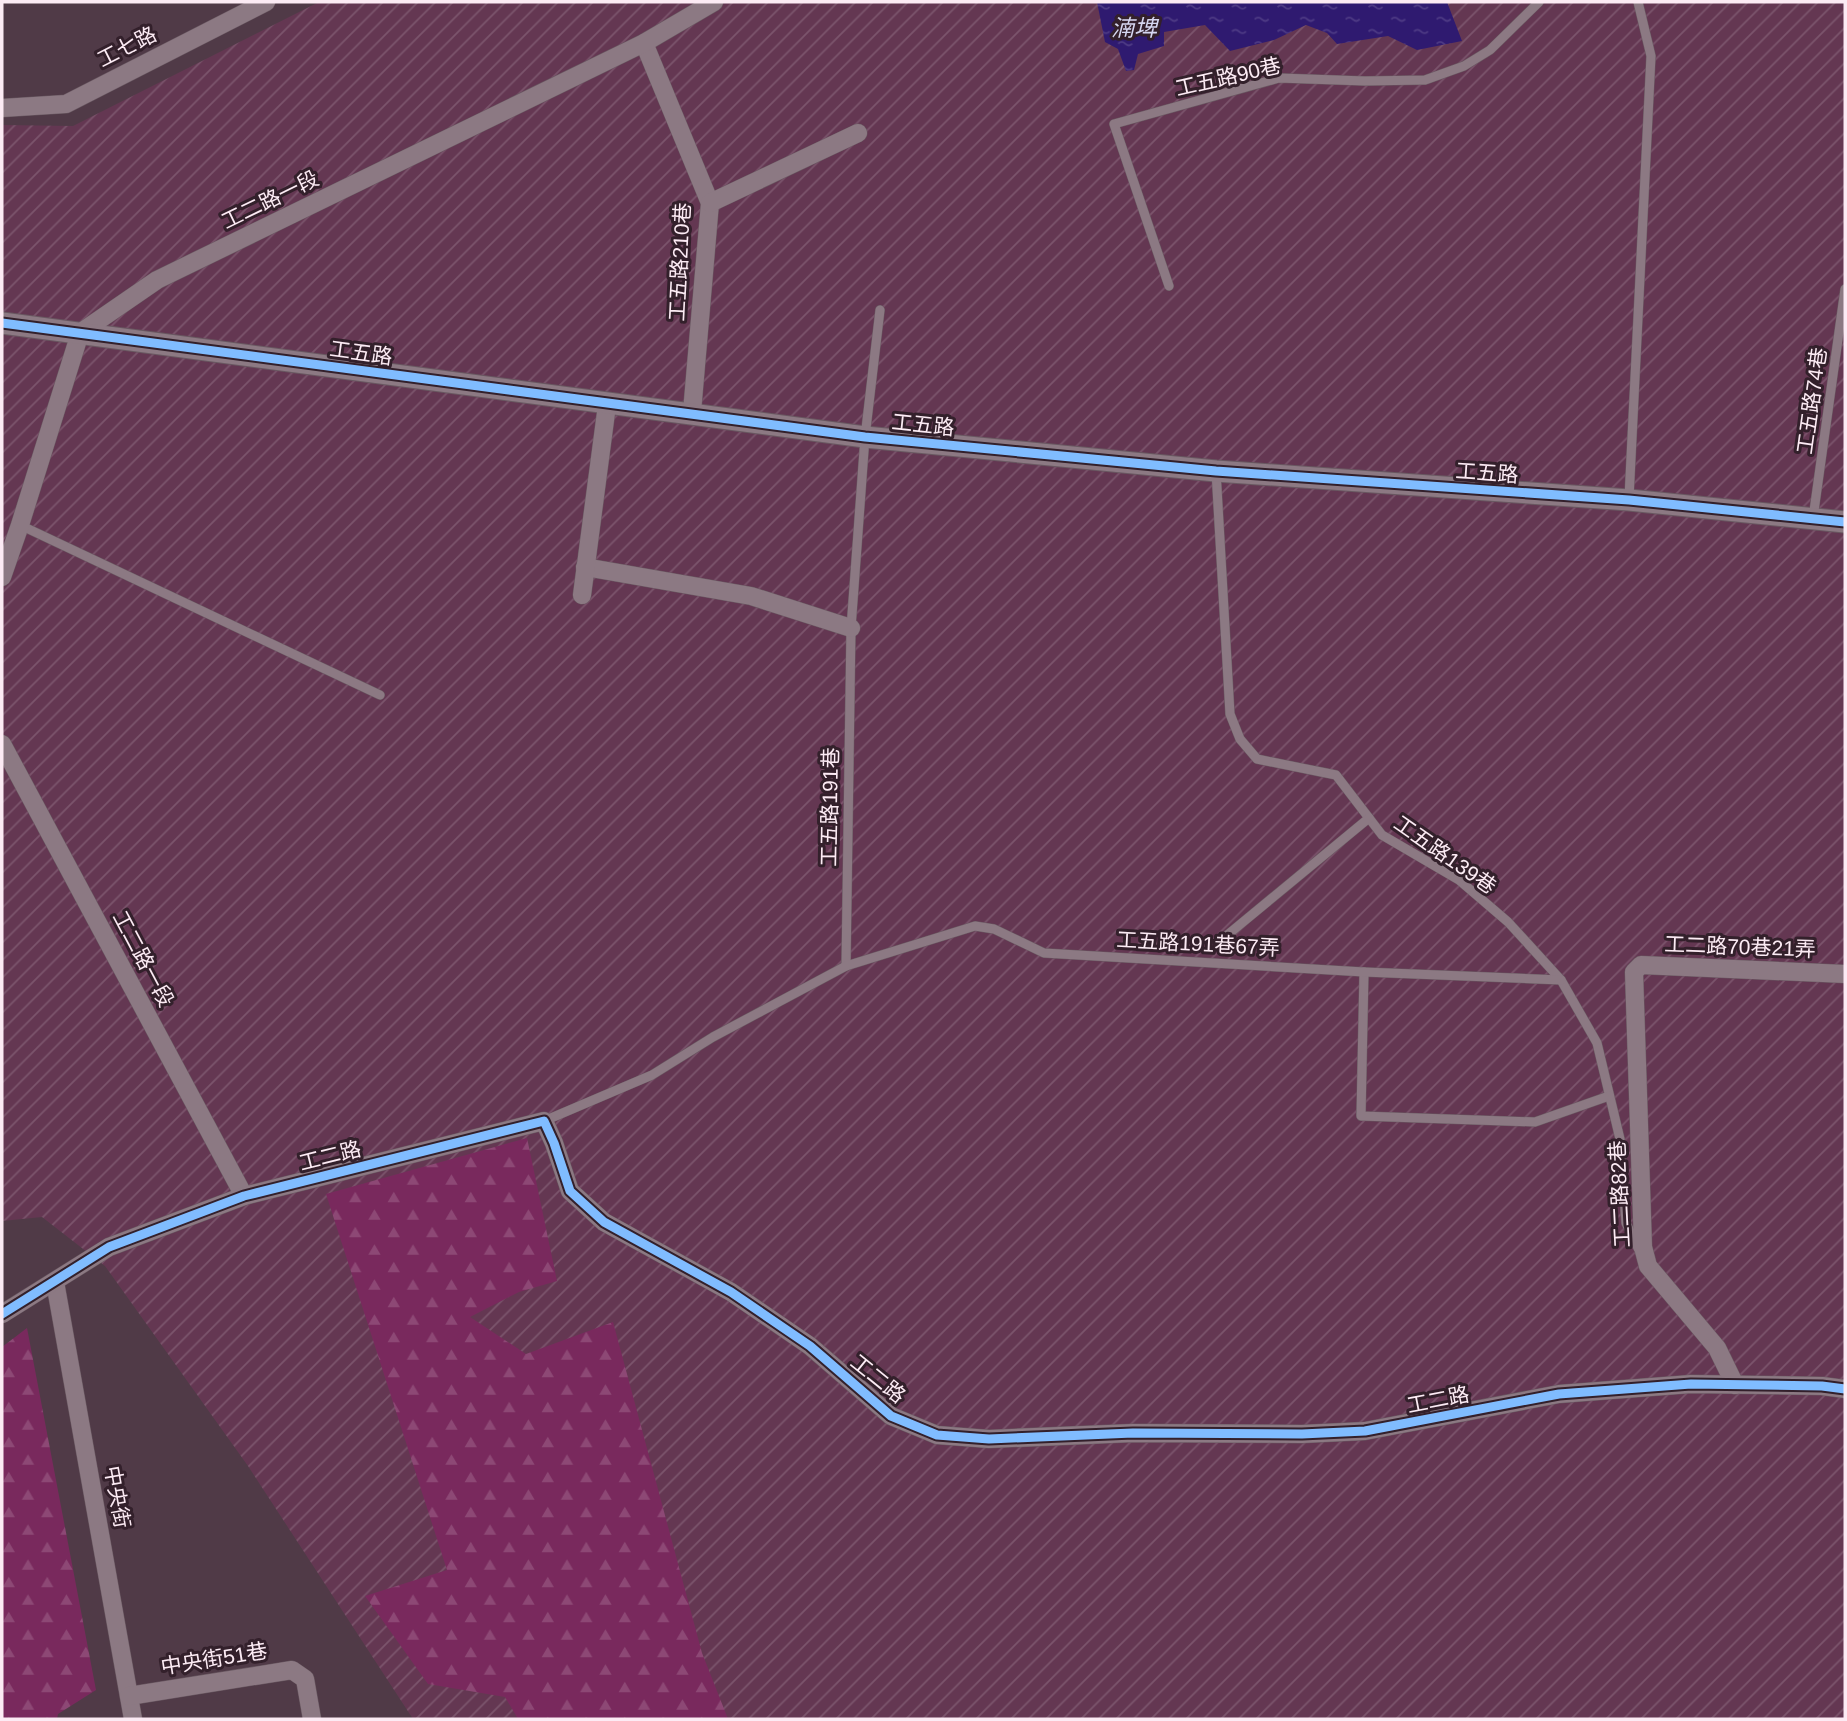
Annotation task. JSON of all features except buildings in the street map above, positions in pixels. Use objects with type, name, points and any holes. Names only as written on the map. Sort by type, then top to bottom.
[{"type":"street","name":"工七路","points":[[2,108],[66,104],[266,2]]},
{"type":"street","name":"工二路一段","points":[[80,333],[157,280],[644,43],[715,2]]},
{"type":"street","name":"工五路210巷","points":[[644,43],[710,203],[691,412]]},
{"type":"street","points":[[710,203],[858,133]]},
{"type":"street","name":"工五路","points":[[2,323],[865,437],[1216,471],[1629,500],[1845,522]]},
{"type":"street","points":[[2,577],[80,333]]},
{"type":"street","points":[[582,595],[607,405]]},
{"type":"street","points":[[585,567],[751,596],[851,628]]},
{"type":"street","name":"工二路一段","points":[[2,744],[244,1196]]},
{"type":"street","name":"工二路70巷21弄","points":[[1634,972],[1641,965],[1845,974]]},
{"type":"street","name":"工二路82巷","points":[[1634,972],[1643,1247],[1648,1266],[1717,1348],[1735,1385]]},
{"type":"street","name":"工二路","points":[[2,1314],[110,1247],[244,1196],[544,1121],[570,1191],[604,1222],[731,1292],[810,1346],[891,1416],[937,1435],[989,1439],[1133,1433],[1302,1434],[1365,1431],[1559,1394],[1691,1384],[1845,1389]]},
{"type":"street","name":"中央街","points":[[55,1282],[133,1719]]},
{"type":"street","name":"中央街51巷","points":[[129,1696],[292,1670],[305,1679],[312,1719]]},
{"type":"lane","name":"工五路90巷","points":[[1170,286],[1114,124],[1279,78],[1424,80],[1464,66],[1490,50],[1539,2]]},
{"type":"lane","points":[[1629,500],[1651,56],[1638,2]]},
{"type":"lane","name":"工五路74巷","points":[[1813,518],[1845,289]]},
{"type":"lane","name":"工五路191巷","points":[[846,966],[851,628],[865,437],[880,310]]},
{"type":"lane","name":"工五路139巷","points":[[1216,471],[1230,713],[1240,739],[1257,759],[1336,775],[1382,835],[1459,880],[1508,922],[1561,980],[1597,1043],[1620,1139],[1626,1223],[1648,1266]]},
{"type":"lane","points":[[20,525],[380,695]]},
{"type":"lane","points":[[1220,941],[1369,818]]},
{"type":"lane","name":"工五路191巷67弄","points":[[846,966],[975,926],[994,929],[1044,953],[1364,972],[1561,980]]},
{"type":"lane","points":[[544,1121],[652,1075],[713,1037],[846,966]]},
{"type":"lane","points":[[1364,972],[1361,1116],[1535,1122],[1609,1096]]},
{"type":"shaded area","points":[[319,2],[1845,2],[1845,1719],[413,1719],[248,1466],[105,1266],[42,1217],[2,1221],[2,125],[73,126]]},
{"type":"green space","points":[[527,1138],[557,1281],[519,1292],[470,1317],[526,1354],[613,1322],[702,1653],[728,1719],[518,1719],[505,1697],[428,1684],[365,1596],[447,1570],[326,1194]]},
{"type":"green space","points":[[27,1328],[96,1690],[58,1714],[57,1719],[2,1719],[2,1347]]},
{"type":"water","name":"湳埤","points":[[1097,2],[1447,2],[1462,41],[1417,50],[1388,36],[1337,44],[1327,33],[1306,25],[1274,40],[1230,51],[1205,25],[1164,32],[1164,46],[1138,54],[1134,70],[1126,71],[1118,49],[1105,42]]},
{"type":"cycle path","points":[[2,323],[865,437],[1216,471],[1629,500],[1845,522]]},
{"type":"cycle path","points":[[2,1314],[109,1247],[244,1196],[544,1121],[570,1191],[604,1222],[731,1292],[810,1346],[891,1416],[937,1435],[989,1439],[1133,1433],[1302,1434],[1365,1431],[1559,1394],[1691,1384],[1822,1386],[1845,1389]]}]
